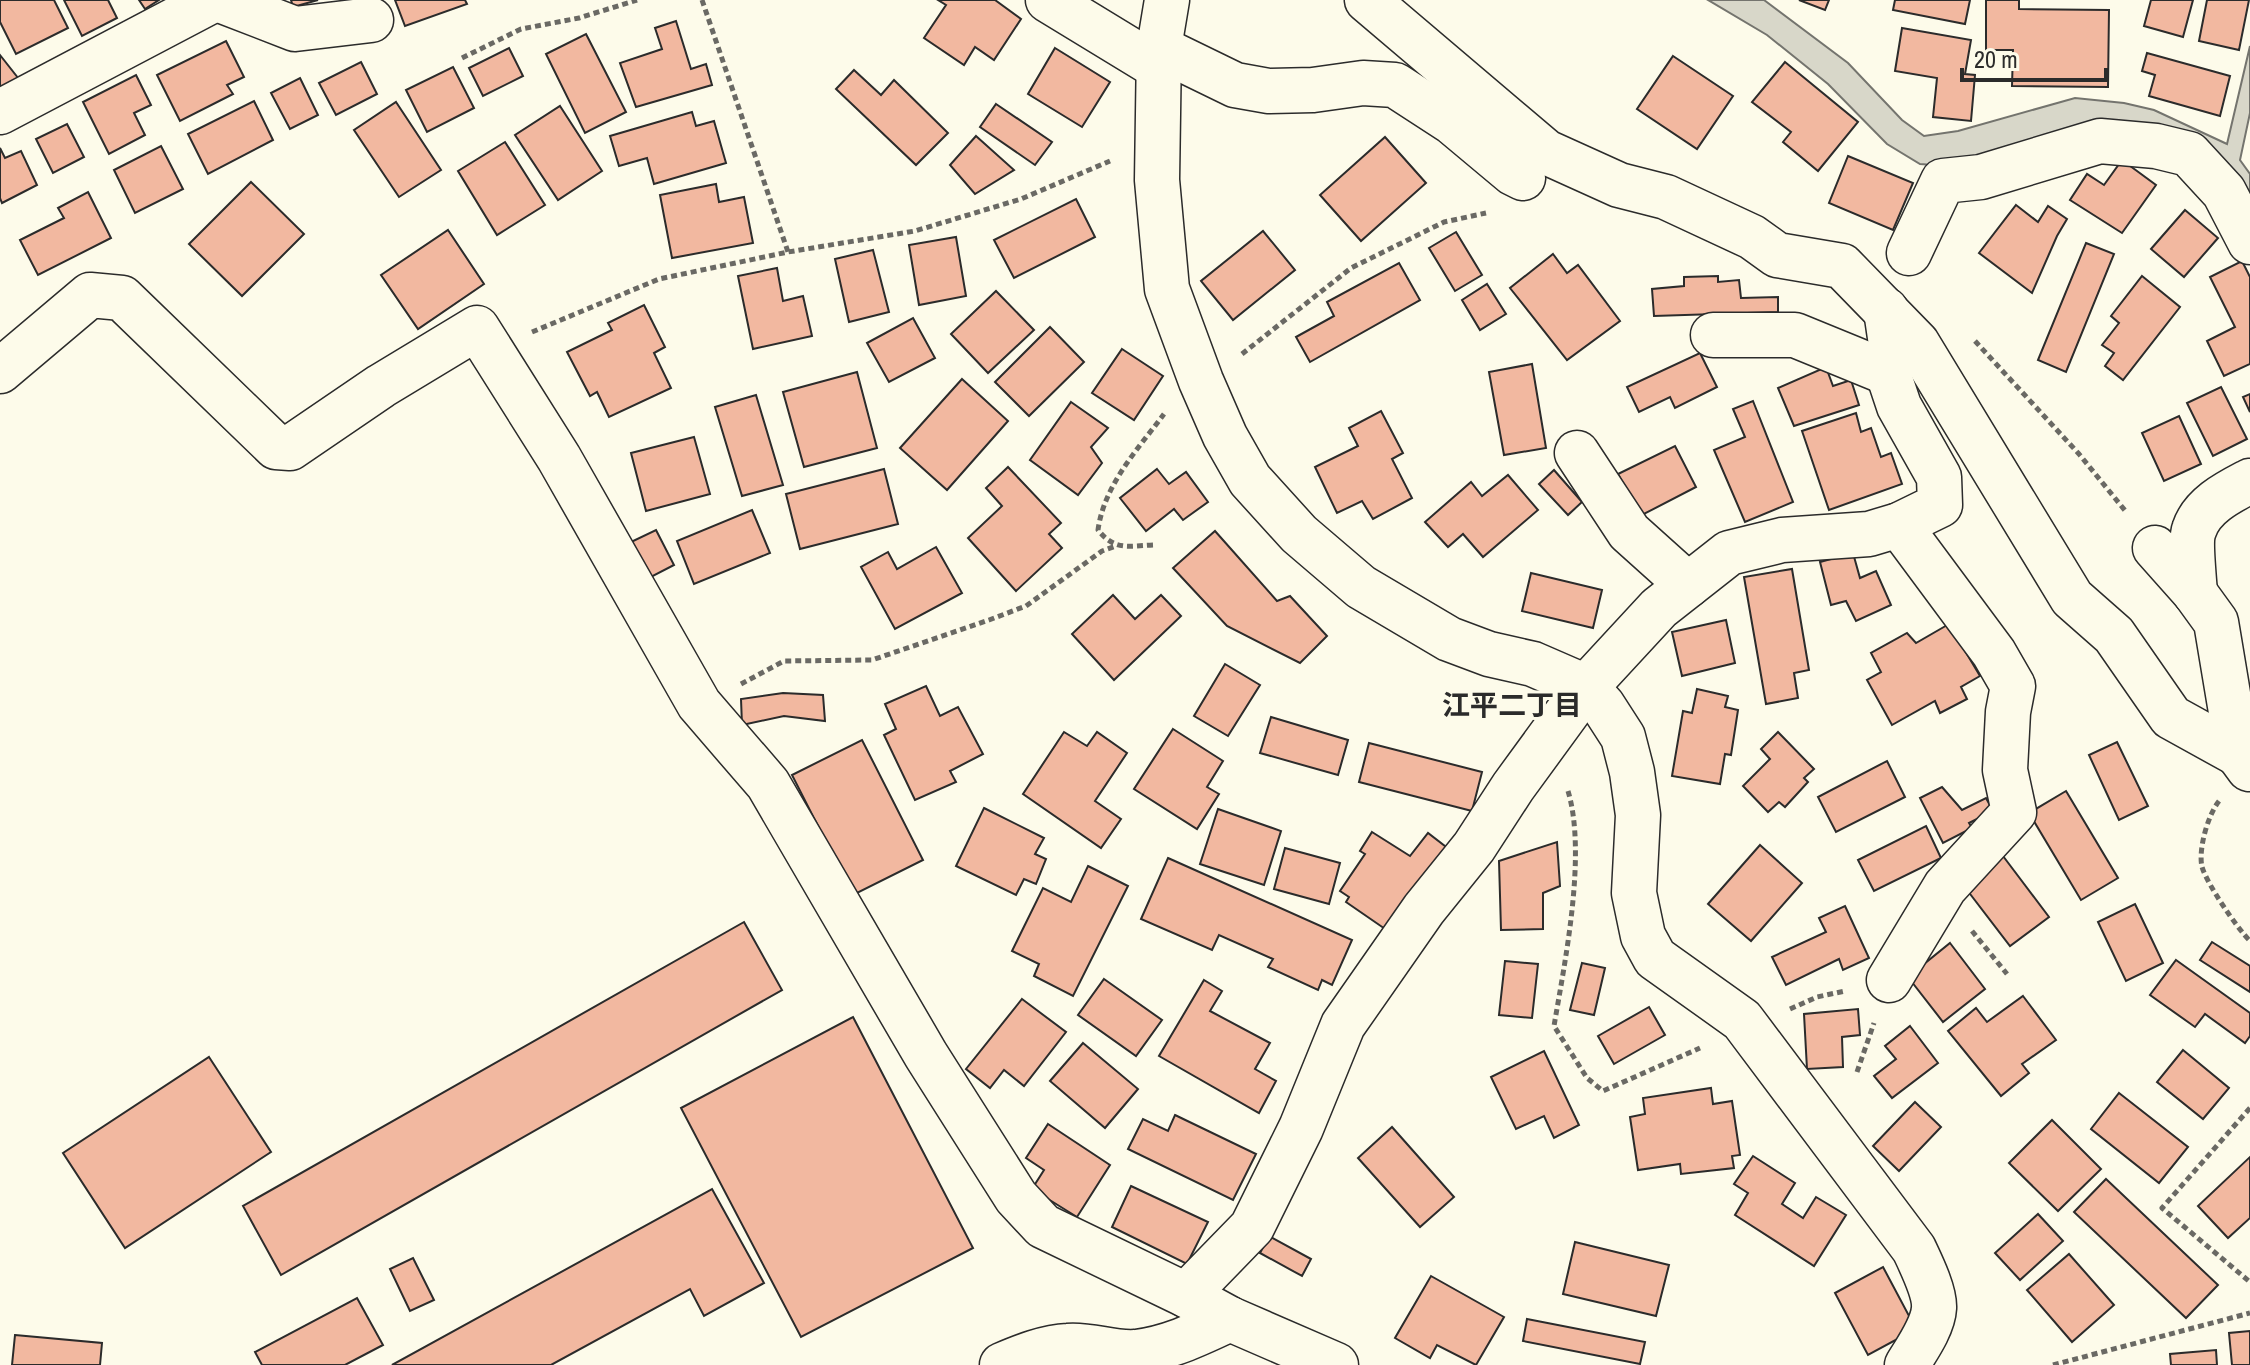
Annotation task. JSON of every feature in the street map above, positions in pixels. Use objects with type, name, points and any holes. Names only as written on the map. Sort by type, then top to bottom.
[{"type":"street","points":[[0,112],[213,0]]},
{"type":"street","points":[[220,0],[295,29],[371,20]]},
{"type":"street","points":[[1048,0],[1158,57],[1235,85],[1269,91],[1313,90],[1363,83],[1395,85],[1452,122],[1523,178]]},
{"type":"street","points":[[1167,0],[1158,57],[1157,180],[1167,289],[1225,436],[1250,480],[1299,534],[1361,587],[1449,639],[1489,654],[1533,664],[1586,687],[1603,706],[1623,737],[1632,772],[1638,815],[1634,893],[1643,936],[1655,958],[1742,1020],[1914,1249],[1924,1269],[1934,1307],[1930,1323],[1907,1365]]},
{"type":"street","points":[[1367,0],[1546,152],[1619,185],[1666,197],[1752,237],[1777,255],[1842,266],[1917,343],[2072,598],[2114,635],[2171,717],[2244,763]]},
{"type":"street","points":[[1909,253],[1943,181],[1981,177],[2100,141],[2156,146],[2189,154],[2224,192],[2250,242]]},
{"type":"street","points":[[0,371],[90,295],[122,298],[276,447],[290,448],[381,386],[477,328],[559,458],[699,704],[768,784],[926,1055],[1016,1197],[1043,1226],[1230,1319],[1336,1365]]},
{"type":"street","points":[[1186,1295],[1252,1227],[1301,1128],[1343,1025],[1424,909],[1474,847],[1513,787],[1586,687],[1659,608],[1729,553],[1782,540],[1869,534],[1899,525],[1940,505],[1939,477],[1899,406],[1888,373],[1893,358],[1886,310]]},
{"type":"street","points":[[1713,335],[1795,335],[1888,373]]},
{"type":"street","points":[[1577,453],[1629,532],[1688,585]]},
{"type":"street","points":[[2244,763],[2220,614],[2193,531],[2223,495],[2250,481]]},
{"type":"street","points":[[1889,980],[1945,887],[2014,812],[2005,770],[2008,712],[2013,686],[1994,653],[1899,525]]},
{"type":"street","points":[[2155,548],[2220,614]]},
{"type":"street","points":[[1002,1365],[1026,1355],[1069,1345],[1137,1352],[1186,1340],[1230,1319]]},
{"type":"path","points":[[462,58],[521,29],[579,18],[637,0]]},
{"type":"path","points":[[702,0],[788,252]]},
{"type":"path","points":[[491,350],[659,279],[788,252],[915,231],[1021,199],[1109,163],[1116,150]]},
{"type":"path","points":[[1238,357],[1351,268],[1444,222],[1483,214],[1509,201],[1523,178]]},
{"type":"path","points":[[1116,546],[1107,542],[1098,530],[1101,512],[1128,462],[1173,402],[1187,415],[1210,399]]},
{"type":"path","points":[[729,690],[784,661],[872,660],[989,620],[1026,606],[1102,551],[1116,546],[1153,545]]},
{"type":"path","points":[[2244,763],[2214,806],[2204,833],[2202,866],[2236,926],[2250,941]]},
{"type":"path","points":[[2250,1108],[2162,1208],[2250,1282]]},
{"type":"path","points":[[2053,1365],[2250,1313]]},
{"type":"shaded area","points":[[1708,0],[1764,0],[1848,63],[1902,120],[1924,136],[1958,131],[2075,98],[2124,103],[2154,110],[2227,144],[2250,46],[2250,113],[2240,160],[2250,174],[2250,224],[2186,151],[1961,167],[1920,164],[1887,144],[1828,84],[1767,35]]},
{"type":"building","points":[[0,0],[54,0],[68,28],[16,54],[0,22]]},
{"type":"building","points":[[64,0],[108,0],[117,18],[82,36]]},
{"type":"building","points":[[139,0],[159,0],[145,9]]},
{"type":"building","points":[[291,0],[318,0],[293,7]]},
{"type":"building","points":[[395,0],[465,0],[467,4],[405,26]]},
{"type":"building","points":[[938,0],[995,0],[1021,19],[994,60],[975,47],[964,65],[924,38],[946,5]]},
{"type":"building","points":[[1799,0],[1829,0],[1825,10]]},
{"type":"building","points":[[1895,0],[1970,0],[1965,24],[1893,10]]},
{"type":"building","points":[[1986,0],[2019,0],[2019,9],[2109,10],[2108,87],[2012,86],[2013,50],[1986,50]]},
{"type":"building","points":[[2151,0],[2193,0],[2183,37],[2144,26]]},
{"type":"building","points":[[2207,0],[2249,0],[2239,50],[2199,41]]},
{"type":"building","points":[[676,21],[691,69],[706,64],[712,85],[636,107],[620,63],[662,49],[655,28]]},
{"type":"building","points":[[1902,28],[1971,40],[1965,74],[1975,75],[1971,121],[1933,117],[1937,78],[1895,71]]},
{"type":"building","points":[[586,34],[626,112],[585,133],[546,54]]},
{"type":"building","points":[[226,41],[244,77],[227,85],[233,94],[180,121],[157,75]]},
{"type":"building","points":[[509,48],[523,76],[483,96],[469,68]]},
{"type":"building","points":[[1055,48],[1110,82],[1082,127],[1028,94]]},
{"type":"building","points":[[2147,53],[2230,76],[2220,116],[2149,96],[2155,75],[2142,71]]},
{"type":"building","points":[[0,55],[22,83],[0,97]]},
{"type":"building","points":[[1673,56],[1733,96],[1697,149],[1637,109]]},
{"type":"building","points":[[361,62],[377,94],[336,115],[319,83]]},
{"type":"building","points":[[1785,62],[1858,122],[1818,171],[1783,142],[1791,132],[1752,102]]},
{"type":"building","points":[[453,67],[474,108],[427,132],[406,90]]},
{"type":"building","points":[[854,70],[881,95],[894,80],[948,133],[916,165],[836,89]]},
{"type":"building","points":[[136,75],[151,105],[134,113],[145,135],[109,154],[83,102]]},
{"type":"building","points":[[300,78],[318,115],[290,129],[271,93]]},
{"type":"building","points":[[254,101],[273,140],[208,174],[188,134]]},
{"type":"building","points":[[396,102],[441,170],[399,197],[354,130]]},
{"type":"building","points":[[996,104],[1052,142],[1035,165],[980,127]]},
{"type":"building","points":[[560,106],[602,171],[558,200],[515,135]]},
{"type":"building","points":[[692,112],[696,126],[714,121],[726,163],[654,184],[647,158],[619,166],[610,136]]},
{"type":"building","points":[[67,124],[84,157],[53,173],[36,139]]},
{"type":"building","points":[[976,136],[1014,170],[975,194],[950,165]]},
{"type":"building","points":[[1385,137],[1426,183],[1361,241],[1320,195]]},
{"type":"building","points":[[505,142],[545,205],[497,235],[458,171]]},
{"type":"building","points":[[161,146],[183,189],[135,213],[114,170]]},
{"type":"building","points":[[0,148],[5,158],[21,151],[37,185],[2,203],[0,198]]},
{"type":"building","points":[[1848,156],[1913,183],[1893,230],[1829,203]]},
{"type":"building","points":[[2122,160],[2156,185],[2122,233],[2070,200],[2087,174],[2104,185]]},
{"type":"building","points":[[251,182],[304,234],[242,296],[189,244]]},
{"type":"building","points":[[716,184],[719,202],[744,197],[753,243],[672,258],[660,195]]},
{"type":"building","points":[[88,192],[111,238],[38,275],[20,240],[64,218],[58,208]]},
{"type":"building","points":[[1076,199],[1095,237],[1014,278],[994,240]]},
{"type":"building","points":[[2016,205],[2038,222],[2048,206],[2067,219],[2032,293],[1979,253]]},
{"type":"building","points":[[2185,210],[2218,238],[2184,277],[2151,249]]},
{"type":"building","points":[[448,230],[484,284],[418,329],[381,275]]},
{"type":"building","points":[[1263,231],[1295,270],[1233,320],[1201,281]]},
{"type":"building","points":[[1456,232],[1482,275],[1455,291],[1429,248]]},
{"type":"building","points":[[956,237],[966,296],[919,305],[909,245]]},
{"type":"building","points":[[2086,243],[2114,254],[2066,372],[2038,360]]},
{"type":"building","points":[[873,250],[889,312],[849,322],[835,259]]},
{"type":"building","points":[[1553,254],[1567,273],[1578,265],[1620,321],[1567,360],[1510,288]]},
{"type":"building","points":[[2242,261],[2250,277],[2250,364],[2224,376],[2207,341],[2235,327],[2210,277]]},
{"type":"building","points":[[1399,263],[1420,300],[1310,362],[1296,337],[1334,316],[1327,302]]},
{"type":"building","points":[[777,268],[783,301],[803,296],[812,336],[753,349],[738,276]]},
{"type":"building","points":[[1718,276],[1718,282],[1739,280],[1741,298],[1778,297],[1778,312],[1654,316],[1652,289],[1684,286],[1684,277]]},
{"type":"building","points":[[2142,276],[2180,307],[2123,380],[2105,366],[2114,353],[2102,345],[2119,323],[2111,316]]},
{"type":"building","points":[[1487,284],[1506,314],[1480,330],[1462,300]]},
{"type":"building","points":[[996,291],[1034,330],[988,373],[951,334]]},
{"type":"building","points":[[644,305],[665,347],[654,353],[671,388],[609,417],[597,392],[590,396],[567,352],[612,330],[608,323]]},
{"type":"building","points":[[913,318],[935,358],[889,382],[867,343]]},
{"type":"building","points":[[1050,327],[1084,362],[1029,416],[995,382]]},
{"type":"building","points":[[1122,349],[1163,376],[1134,420],[1092,393]]},
{"type":"building","points":[[1700,353],[1717,387],[1675,408],[1670,397],[1639,412],[1627,387]]},
{"type":"building","points":[[1532,364],[1546,448],[1504,455],[1489,372]]},
{"type":"building","points":[[1826,367],[1833,386],[1851,380],[1859,405],[1794,426],[1778,388]]},
{"type":"building","points":[[857,372],[877,448],[804,467],[783,392]]},
{"type":"building","points":[[962,379],[1008,421],[947,490],[900,448]]},
{"type":"building","points":[[2221,387],[2247,439],[2213,456],[2187,403]]},
{"type":"building","points":[[2250,394],[2250,412],[2243,397]]},
{"type":"building","points":[[756,395],[783,485],[742,496],[715,407]]},
{"type":"building","points":[[1753,401],[1793,502],[1745,522],[1714,450],[1745,437],[1733,409]]},
{"type":"building","points":[[1071,402],[1108,428],[1091,447],[1102,463],[1078,495],[1030,460]]},
{"type":"building","points":[[1381,411],[1403,453],[1392,459],[1412,498],[1373,519],[1362,501],[1337,513],[1315,467],[1358,446],[1349,428]]},
{"type":"building","points":[[1856,413],[1861,432],[1871,428],[1881,457],[1891,453],[1902,484],[1829,510],[1802,431]]},
{"type":"building","points":[[2179,416],[2201,464],[2164,481],[2142,433]]},
{"type":"building","points":[[694,437],[710,494],[646,511],[631,453]]},
{"type":"building","points":[[1675,446],[1696,487],[1640,516],[1618,474]]},
{"type":"building","points":[[1008,467],[1061,523],[1049,534],[1062,548],[1016,591],[968,538],[1002,506],[986,488]]},
{"type":"building","points":[[884,469],[898,524],[800,549],[786,494]]},
{"type":"building","points":[[1157,469],[1169,484],[1186,472],[1208,502],[1183,520],[1174,509],[1146,531],[1120,498]]},
{"type":"building","points":[[1554,470],[1582,502],[1568,515],[1539,484]]},
{"type":"building","points":[[1508,475],[1538,510],[1483,557],[1463,534],[1448,547],[1425,522],[1471,482],[1482,496]]},
{"type":"building","points":[[752,510],[770,553],[694,584],[677,541]]},
{"type":"building","points":[[656,530],[674,565],[649,578],[631,542]]},
{"type":"building","points":[[1215,531],[1277,601],[1290,596],[1327,636],[1300,663],[1227,626],[1173,568]]},
{"type":"building","points":[[936,547],[962,593],[895,629],[861,567],[888,552],[897,569]]},
{"type":"building","points":[[1853,553],[1860,578],[1876,571],[1891,605],[1856,621],[1846,601],[1831,605],[1820,562]]},
{"type":"building","points":[[1792,569],[1809,670],[1794,673],[1798,698],[1766,704],[1744,577]]},
{"type":"building","points":[[1531,573],[1602,590],[1593,628],[1522,611]]},
{"type":"building","points":[[1113,595],[1135,619],[1161,595],[1181,616],[1114,680],[1072,634]]},
{"type":"building","points":[[1726,620],[1735,663],[1682,676],[1672,632]]},
{"type":"building","points":[[1949,624],[1980,676],[1961,687],[1967,699],[1940,713],[1935,701],[1892,725],[1867,680],[1881,672],[1871,653],[1907,633],[1916,643]]},
{"type":"building","points":[[1225,664],[1260,685],[1228,736],[1194,716]]},
{"type":"building","points":[[926,686],[940,716],[958,707],[983,754],[950,771],[956,782],[915,800],[884,735],[896,729],[885,704]]},
{"type":"building","points":[[1697,689],[1728,696],[1725,707],[1738,710],[1731,755],[1725,754],[1720,784],[1672,776],[1683,711],[1692,713]]},
{"type":"building","points":[[783,693],[823,695],[825,721],[784,716],[742,725],[741,699]]},
{"type":"building","points":[[1271,717],[1348,740],[1338,775],[1260,753]]},
{"type":"building","points":[[1173,729],[1223,761],[1207,787],[1219,794],[1197,829],[1134,789]]},
{"type":"building","points":[[1064,732],[1087,746],[1097,732],[1127,753],[1095,801],[1121,819],[1101,848],[1023,794]]},
{"type":"building","points":[[1778,732],[1814,769],[1804,778],[1808,782],[1785,807],[1779,802],[1768,812],[1743,786],[1770,759],[1761,749]]},
{"type":"building","points":[[862,740],[923,860],[853,895],[792,775]]},
{"type":"building","points":[[2117,742],[2148,806],[2119,820],[2089,755]]},
{"type":"building","points":[[1369,743],[1482,772],[1472,811],[1359,782]]},
{"type":"building","points":[[1887,761],[1905,797],[1836,832],[1818,797]]},
{"type":"building","points":[[1942,787],[1962,810],[1986,798],[1993,811],[1969,823],[1972,828],[1943,843],[1920,798]]},
{"type":"building","points":[[2066,791],[2118,878],[2081,900],[2029,813]]},
{"type":"building","points":[[984,808],[1044,838],[1035,854],[1046,859],[1036,884],[1024,879],[1016,895],[956,866]]},
{"type":"building","points":[[1218,809],[1281,831],[1264,885],[1200,864]]},
{"type":"building","points":[[1926,826],[1941,858],[1874,891],[1858,860]]},
{"type":"building","points":[[1372,832],[1410,856],[1428,833],[1450,850],[1388,931],[1346,902],[1349,897],[1340,891],[1365,854],[1360,851]]},
{"type":"building","points":[[1557,842],[1560,886],[1543,893],[1543,929],[1501,930],[1499,861]]},
{"type":"building","points":[[1760,845],[1802,883],[1751,941],[1708,904]]},
{"type":"building","points":[[1285,848],[1340,863],[1329,904],[1274,889]]},
{"type":"building","points":[[2003,856],[2049,917],[2010,946],[1964,886]]},
{"type":"building","points":[[1168,858],[1352,940],[1332,985],[1322,980],[1318,990],[1268,967],[1273,959],[1219,935],[1212,950],[1141,919]]},
{"type":"building","points":[[1088,866],[1128,886],[1073,996],[1034,976],[1039,964],[1012,951],[1043,888],[1071,902]]},
{"type":"building","points":[[2135,904],[2163,963],[2126,981],[2098,922]]},
{"type":"building","points":[[1845,906],[1869,958],[1843,970],[1839,959],[1786,985],[1772,957],[1826,932],[1819,918]]},
{"type":"building","points":[[744,922],[782,990],[281,1275],[243,1206]]},
{"type":"building","points":[[2212,942],[2250,966],[2250,992],[2200,960]]},
{"type":"building","points":[[1950,943],[1985,989],[1943,1022],[1908,977]]},
{"type":"building","points":[[2176,960],[2250,1013],[2250,1036],[2245,1043],[2205,1014],[2195,1027],[2150,995]]},
{"type":"building","points":[[1505,961],[1538,964],[1532,1018],[1499,1015]]},
{"type":"building","points":[[1582,963],[1605,968],[1594,1015],[1570,1010]]},
{"type":"building","points":[[1104,979],[1162,1020],[1136,1056],[1078,1015]]},
{"type":"building","points":[[1204,980],[1222,991],[1210,1011],[1270,1043],[1255,1069],[1276,1081],[1259,1113],[1159,1056]]},
{"type":"building","points":[[2023,996],[2056,1040],[2022,1064],[2029,1073],[2001,1096],[1948,1031],[1976,1008],[1987,1022]]},
{"type":"building","points":[[1022,999],[1066,1032],[1024,1086],[1004,1070],[990,1088],[966,1069]]},
{"type":"building","points":[[1649,1007],[1665,1035],[1614,1064],[1598,1036]]},
{"type":"building","points":[[1858,1009],[1860,1035],[1842,1037],[1843,1067],[1807,1069],[1804,1014]]},
{"type":"building","points":[[853,1017],[973,1248],[801,1337],[681,1108]]},
{"type":"building","points":[[1910,1026],[1938,1063],[1892,1098],[1874,1076],[1896,1059],[1885,1046]]},
{"type":"building","points":[[1083,1043],[1138,1089],[1105,1128],[1050,1081]]},
{"type":"building","points":[[2183,1050],[2229,1088],[2203,1119],[2157,1082]]},
{"type":"building","points":[[1544,1051],[1579,1125],[1554,1138],[1544,1116],[1516,1129],[1491,1077]]},
{"type":"building","points":[[209,1057],[271,1152],[125,1248],[63,1153]]},
{"type":"building","points":[[1711,1088],[1713,1104],[1732,1101],[1740,1155],[1732,1156],[1734,1168],[1681,1174],[1680,1164],[1638,1170],[1630,1117],[1645,1114],[1643,1098]]},
{"type":"building","points":[[2119,1093],[2188,1147],[2159,1183],[2091,1129]]},
{"type":"building","points":[[1915,1102],[1941,1127],[1899,1171],[1873,1146]]},
{"type":"building","points":[[1175,1115],[1256,1154],[1233,1200],[1128,1149],[1143,1119],[1168,1131]]},
{"type":"building","points":[[2052,1120],[2101,1169],[2058,1211],[2009,1163]]},
{"type":"building","points":[[1048,1124],[1110,1165],[1077,1217],[1032,1189],[1044,1170],[1026,1158]]},
{"type":"building","points":[[1392,1127],[1454,1197],[1420,1227],[1358,1158]]},
{"type":"building","points":[[1753,1156],[1795,1183],[1782,1204],[1803,1218],[1816,1197],[1846,1215],[1814,1266],[1735,1215],[1748,1193],[1734,1184]]},
{"type":"building","points":[[2250,1157],[2250,1218],[2228,1238],[2198,1206]]},
{"type":"building","points":[[2106,1179],[2218,1285],[2186,1318],[2074,1212]]},
{"type":"building","points":[[1131,1186],[1208,1222],[1187,1264],[1112,1227]]},
{"type":"building","points":[[712,1189],[764,1283],[704,1316],[690,1289],[551,1365],[392,1365]]},
{"type":"building","points":[[2038,1214],[2063,1241],[2020,1280],[1995,1253]]},
{"type":"building","points":[[1269,1236],[1311,1259],[1302,1276],[1260,1253]]},
{"type":"building","points":[[1575,1242],[1669,1265],[1656,1316],[1563,1294]]},
{"type":"building","points":[[2069,1254],[2114,1305],[2072,1342],[2027,1290]]},
{"type":"building","points":[[413,1258],[434,1300],[410,1311],[390,1269]]},
{"type":"building","points":[[1883,1267],[1916,1329],[1868,1355],[1835,1293]]},
{"type":"building","points":[[1431,1276],[1504,1317],[1476,1365],[1437,1345],[1430,1358],[1395,1338]]},
{"type":"building","points":[[357,1298],[383,1345],[345,1365],[262,1365],[255,1352]]},
{"type":"building","points":[[1527,1319],[1645,1342],[1640,1364],[1523,1341]]},
{"type":"building","points":[[2250,1331],[2250,1365],[2232,1365],[2229,1333]]},
{"type":"building","points":[[15,1335],[102,1343],[100,1365],[12,1365]]},
{"type":"building","points":[[2216,1350],[2217,1365],[2171,1365],[2170,1354]]},
{"type":"district","name":"江平二丁目","points":[[1512,705]]}]
